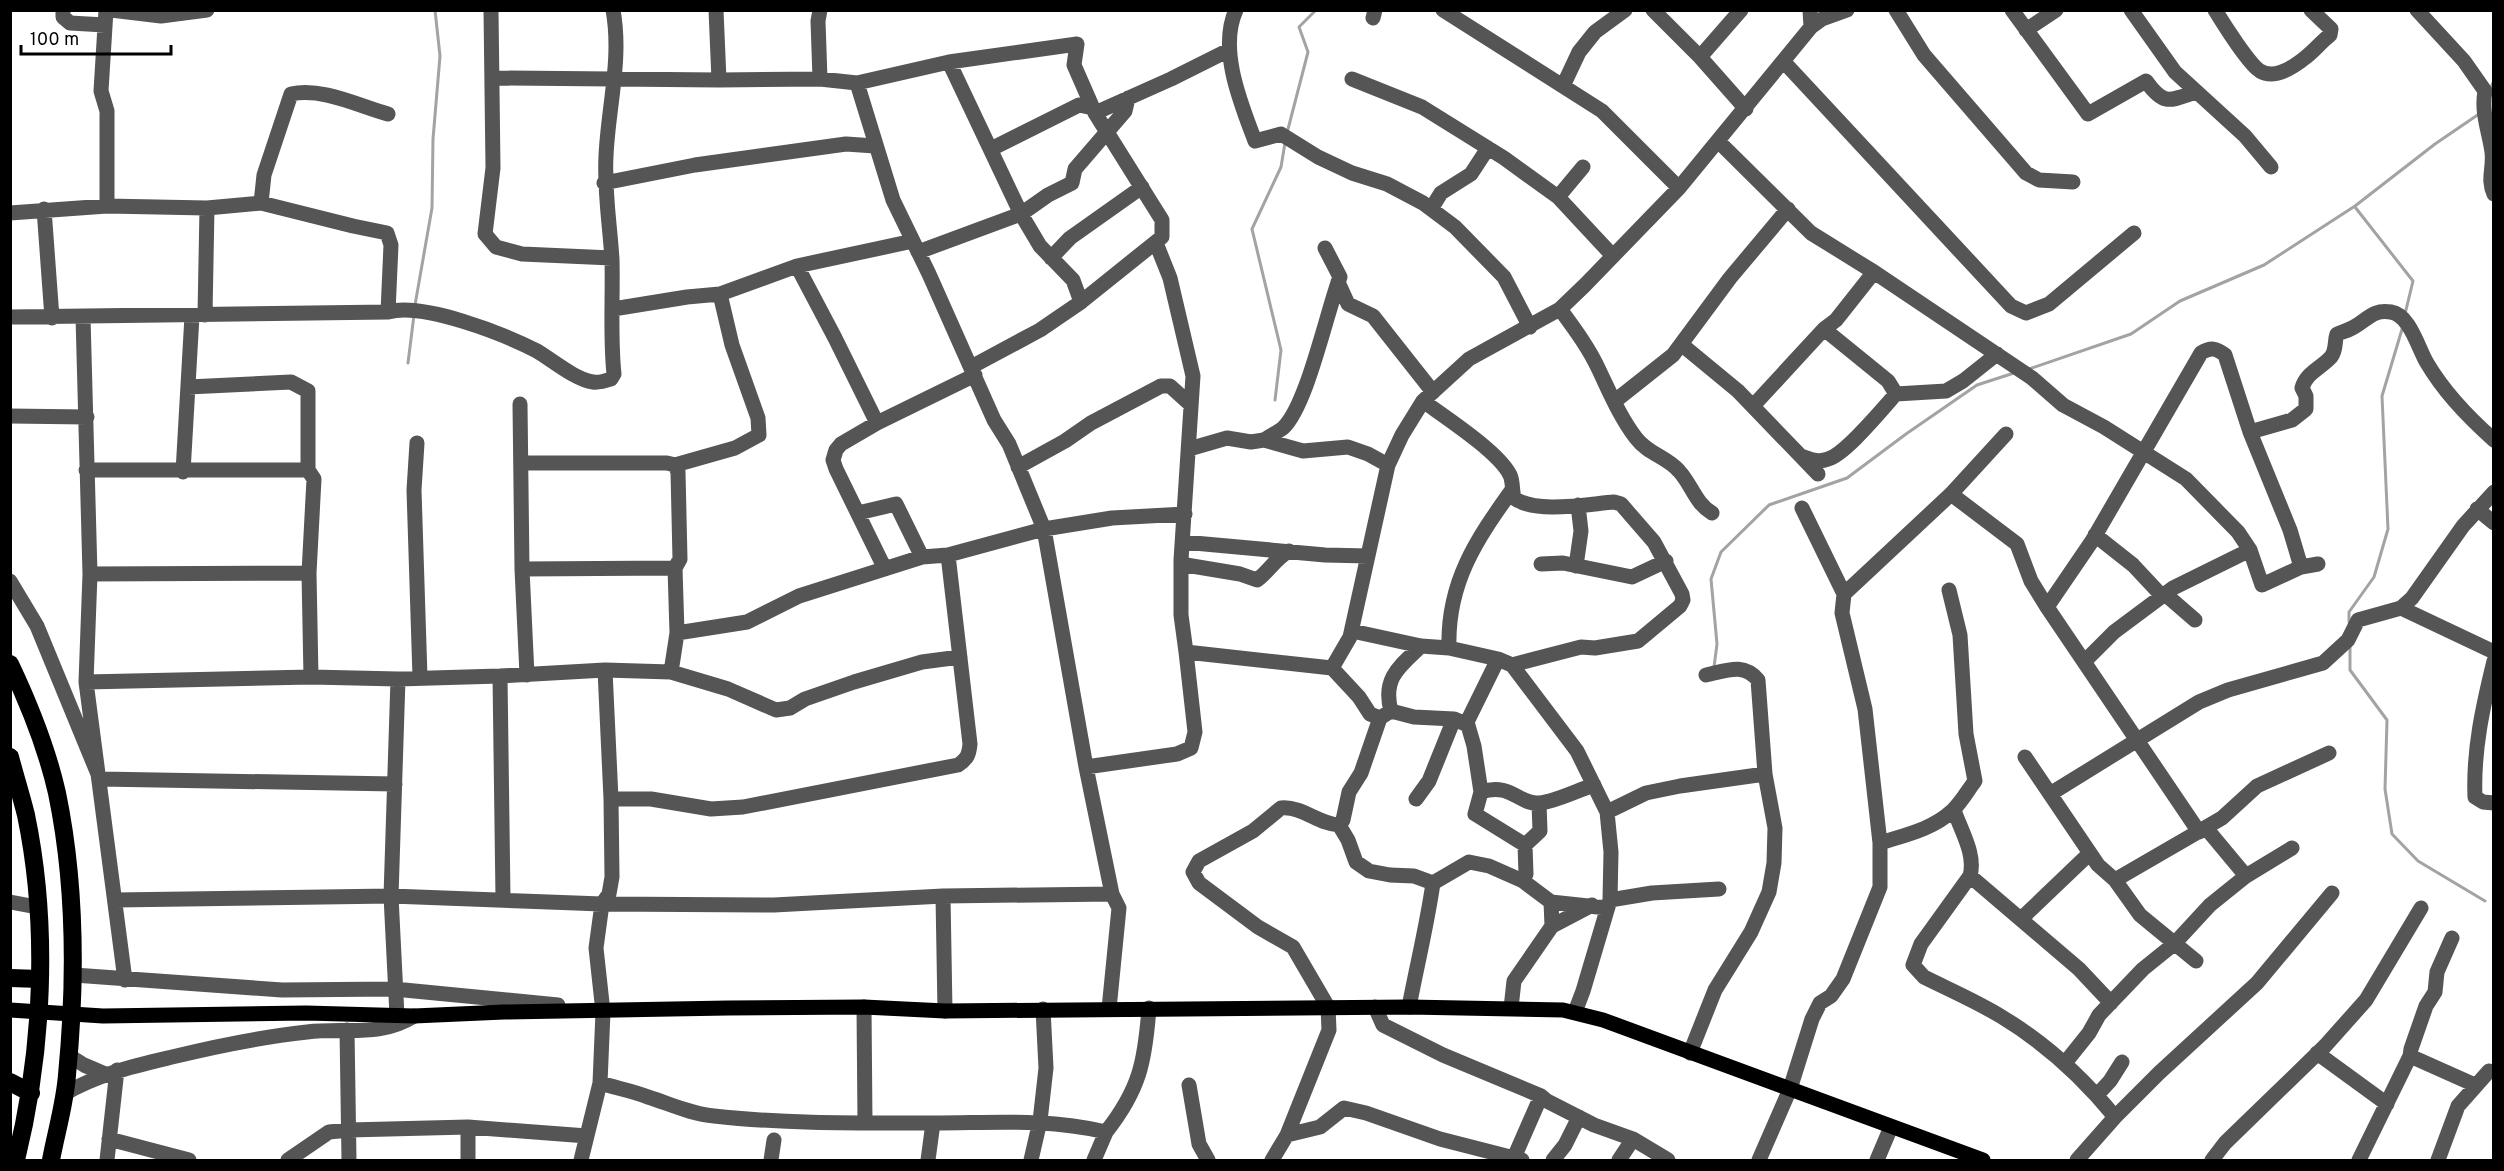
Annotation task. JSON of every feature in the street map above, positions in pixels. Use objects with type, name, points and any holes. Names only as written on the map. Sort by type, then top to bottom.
[{"type":"highway","points":[[10,664],[38,732],[56,791],[71,891],[74,975],[68,1077],[51,1161]]},
{"type":"highway","points":[[10,757],[26,814],[33,858],[39,979],[31,1093],[16,1161]]},
{"type":"highway","points":[[10,978],[39,979]]},
{"type":"highway","points":[[10,1082],[31,1093]]},
{"type":"main road","points":[[15,1010],[104,1016],[306,1013],[414,1017],[603,1009],[864,1007],[945,1011],[1409,1007],[1511,1008],[1575,1012],[1604,1020],[1983,1161]]},
{"type":"street","points":[[63,10],[63,17],[70,23],[105,18],[101,91],[107,111],[107,206]]},
{"type":"street","points":[[111,10],[161,16],[207,10]]},
{"type":"street","points":[[491,10],[494,78],[493,168],[485,234],[496,247],[522,254],[612,258]]},
{"type":"street","points":[[10,317],[394,310],[427,312],[504,336],[536,351],[586,380],[600,382],[611,379],[614,374],[612,258],[604,183],[606,142],[614,81],[616,27],[613,10]]},
{"type":"street","points":[[716,10],[718,80]]},
{"type":"street","points":[[820,10],[818,21],[820,79]]},
{"type":"street","points":[[1443,10],[1602,111],[1679,188]]},
{"type":"street","points":[[1563,86],[1579,51],[1594,32],[1625,10]]},
{"type":"street","points":[[1653,10],[1700,57],[1746,109]]},
{"type":"street","points":[[1700,57],[1741,10]]},
{"type":"street","points":[[1810,10],[1810,27]]},
{"type":"street","points":[[1332,668],[1352,632],[1388,465],[1402,435],[1428,397],[1469,359],[1560,309],[1679,188],[1746,109],[1810,27],[1822,19],[1847,10]]},
{"type":"street","points":[[1896,10],[1924,55],[2026,173],[2039,180],[2073,182]]},
{"type":"street","points":[[2012,10],[2088,114],[2146,81],[2160,98],[2166,101],[2196,92]]},
{"type":"street","points":[[2026,30],[2056,10]]},
{"type":"street","points":[[2131,10],[2175,72],[2245,136],[2271,167]]},
{"type":"street","points":[[2215,10],[2259,71],[2274,74],[2282,72],[2307,56],[2330,34],[2331,29],[2311,10]]},
{"type":"street","points":[[2417,10],[2464,61],[2483,87],[2484,112],[2493,155],[2489,184],[2493,194]]},
{"type":"street","points":[[1232,13],[1229,50],[1239,99],[1255,141],[1281,134],[1318,157],[1352,173],[1387,184],[1431,209],[1455,227],[1504,277],[1530,327]]},
{"type":"street","points":[[494,78],[614,81],[820,79],[857,83],[949,62],[1077,44],[1074,65],[1106,133],[1162,220],[1162,237],[1081,302],[1040,330],[973,371],[841,444],[833,460],[885,569]]},
{"type":"street","points":[[991,149],[1079,105],[1094,110],[1128,98],[1229,50]]},
{"type":"street","points":[[949,62],[1021,214],[1051,258],[1073,280],[1081,302]]},
{"type":"street","points":[[1784,62],[2011,306],[2026,313],[2049,304],[2134,233]]},
{"type":"street","points":[[1352,79],[1422,107],[1488,148],[1558,197],[1613,256]]},
{"type":"street","points":[[857,83],[892,200],[916,246],[994,420],[1009,444],[1044,529],[1086,766],[1112,894],[1119,908],[1109,1009]]},
{"type":"street","points":[[261,203],[264,175],[291,94],[302,92],[327,96],[388,114]]},
{"type":"street","points":[[613,309],[720,294],[797,267],[916,246],[1021,214],[1048,195],[1072,183],[1075,169],[1125,111],[1128,98]]},
{"type":"street","points":[[1719,141],[1811,233],[1997,354],[2032,378],[2063,405],[2186,479],[2238,532],[2250,550],[2262,585],[2301,567],[2318,564]]},
{"type":"street","points":[[604,183],[718,162],[846,144],[875,146]]},
{"type":"street","points":[[1431,209],[1441,192],[1471,174],[1488,148]]},
{"type":"street","points":[[1558,197],[1582,167]]},
{"type":"street","points":[[1051,258],[1070,238],[1142,187]]},
{"type":"street","points":[[10,213],[107,206],[207,208],[261,203],[387,233],[391,244],[394,310]]},
{"type":"street","points":[[183,472],[188,387],[198,315],[207,208]]},
{"type":"street","points":[[44,209],[52,318]]},
{"type":"street","points":[[1615,401],[1657,370],[1673,355],[1737,270],[1788,210]]},
{"type":"street","points":[[1086,766],[1178,754],[1191,748],[1195,732],[1181,615],[1193,376],[1170,278],[1156,243]]},
{"type":"street","points":[[1189,448],[1227,438],[1251,442],[1264,440],[1284,427],[1295,409],[1307,380],[1340,277],[1325,248]]},
{"type":"street","points":[[797,267],[877,423]]},
{"type":"street","points":[[1753,406],[1824,329],[1836,320],[1874,272]]},
{"type":"street","points":[[1338,282],[1348,304],[1373,316],[1428,397],[1478,441],[1510,475],[1514,498],[1520,503],[1530,505],[1614,502],[1621,504],[1654,542],[1666,561],[1683,600],[1680,606],[1638,641],[1595,648],[1581,647],[1505,662],[1449,648],[1421,646],[1352,632]]},
{"type":"street","points":[[521,463],[667,463],[675,465],[735,448],[759,435],[758,418],[732,345],[720,294]]},
{"type":"street","points":[[1560,309],[1578,333],[1599,369],[1611,398],[1637,439],[1655,456],[1670,461],[1681,473],[1703,508],[1712,513]]},
{"type":"street","points":[[2250,432],[2292,420],[2306,410],[2306,396],[2302,388],[2304,380],[2336,349],[2337,334],[2354,327],[2370,314],[2380,311],[2398,314],[2405,321],[2427,364],[2451,396],[2493,438]]},
{"type":"street","points":[[82,317],[87,417],[86,470],[90,574],[86,682],[125,980]]},
{"type":"street","points":[[1824,329],[1888,381],[1896,394]]},
{"type":"street","points":[[1681,344],[1753,406],[1818,474]]},
{"type":"street","points":[[2047,607],[2096,534],[2201,353],[2209,348],[2217,349],[2225,355],[2250,432],[2280,502],[2301,567]]},
{"type":"street","points":[[1801,456],[1816,461],[1830,459],[1844,449],[1896,394],[1946,391],[1963,381],[1997,354]]},
{"type":"street","points":[[188,387],[291,382],[308,391],[308,470],[314,479],[309,573],[311,677]]},
{"type":"street","points":[[1018,467],[1065,441],[1091,423],[1161,386],[1170,386],[1191,405]]},
{"type":"street","points":[[520,404],[522,569],[527,675]]},
{"type":"street","points":[[10,416],[87,417]]},
{"type":"street","points":[[1844,594],[1951,494],[2006,434]]},
{"type":"street","points":[[1264,440],[1303,451],[1348,447],[1368,454],[1388,465]]},
{"type":"street","points":[[417,443],[414,490],[420,677]]},
{"type":"street","points":[[671,672],[677,633],[675,568],[680,559],[678,472],[675,465]]},
{"type":"street","points":[[86,470],[183,472],[308,470]]},
{"type":"street","points":[[1449,648],[1449,628],[1461,572],[1486,526],[1512,489]]},
{"type":"street","points":[[2050,794],[2199,702],[2228,690],[2323,663],[2348,640],[2358,620],[2407,603],[2477,509],[2493,492]]},
{"type":"street","points":[[1951,494],[2017,544],[2031,581],[2137,740],[2202,830],[2246,876]]},
{"type":"street","points":[[858,513],[896,504],[922,557]]},
{"type":"street","points":[[1576,566],[1581,531],[1578,505]]},
{"type":"street","points":[[1759,1161],[1790,1089],[1812,1020],[1820,1003],[1831,996],[1844,979],[1880,887],[1880,843],[1865,710],[1842,613],[1844,594],[1803,507]]},
{"type":"street","points":[[2477,509],[2493,523]]},
{"type":"street","points":[[677,633],[747,622],[799,596],[922,557],[948,555],[1044,529],[1112,518],[1185,514]]},
{"type":"street","points":[[2096,534],[2195,620]]},
{"type":"street","points":[[1183,542],[1368,556]]},
{"type":"street","points":[[2085,661],[2114,632],[2164,595],[2198,573],[2218,567],[2250,550]]},
{"type":"street","points":[[1182,560],[1186,565],[1240,574],[1257,580],[1264,575],[1277,557],[1289,551]]},
{"type":"street","points":[[611,799],[651,799],[711,809],[743,807],[958,765],[969,753],[948,555]]},
{"type":"street","points":[[1541,564],[1563,563],[1632,578],[1666,561]]},
{"type":"street","points":[[522,569],[675,568]]},
{"type":"street","points":[[90,574],[309,573]]},
{"type":"street","points":[[10,581],[37,626],[100,779]]},
{"type":"street","points":[[1880,843],[1926,828],[1954,810],[1975,781],[1966,734],[1960,634],[1949,590]]},
{"type":"street","points":[[2407,603],[2424,618],[2493,652]]},
{"type":"street","points":[[1339,825],[1343,820],[1349,792],[1361,773],[1385,715],[1388,693],[1397,669],[1405,658],[1421,646]]},
{"type":"street","points":[[1186,652],[1332,668],[1359,697],[1370,714],[1461,722]]},
{"type":"street","points":[[86,682],[311,677],[398,679],[605,670],[671,672],[728,689],[776,710],[790,708],[805,699],[922,662],[960,657]]},
{"type":"street","points":[[1416,799],[1429,781],[1461,722],[1505,662]]},
{"type":"street","points":[[1505,662],[1577,751],[1607,812],[1611,852],[1603,904],[1583,991],[1575,1012]]},
{"type":"street","points":[[2493,662],[2479,722],[2474,784],[2475,797],[2482,802],[2493,803]]},
{"type":"street","points":[[1690,1053],[1715,990],[1750,932],[1769,892],[1774,863],[1775,828],[1766,774],[1758,680],[1751,672],[1743,668],[1706,675]]},
{"type":"street","points":[[581,1161],[600,1083],[603,1009],[596,948],[602,904],[609,894],[612,877],[605,670]]},
{"type":"street","points":[[500,676],[503,898]]},
{"type":"street","points":[[397,1016],[391,896],[398,679]]},
{"type":"street","points":[[1461,722],[1474,746],[1481,792],[1475,814],[1526,845]]},
{"type":"street","points":[[2115,880],[2222,818],[2257,786],[2329,753]]},
{"type":"street","points":[[2025,757],[2090,853],[2115,880],[2140,915],[2196,961]]},
{"type":"street","points":[[1607,812],[1646,793],[1766,774]]},
{"type":"street","points":[[100,779],[395,784]]},
{"type":"street","points":[[1481,792],[1491,789],[1507,791],[1539,803],[1594,785]]},
{"type":"street","points":[[1523,881],[1526,874],[1526,845],[1540,831],[1539,803]]},
{"type":"street","points":[[1272,1161],[1287,1135],[1329,1030],[1328,1007],[1293,947],[1250,921],[1199,883],[1193,872],[1199,861],[1253,831],[1281,808],[1298,809],[1330,825],[1339,825]]},
{"type":"street","points":[[1954,810],[1971,857],[1971,876],[1921,944],[1913,965],[1916,971],[2003,1017],[2065,1063],[2115,1117]]},
{"type":"street","points":[[1339,825],[1348,840],[1356,862],[1369,871],[1414,876],[1433,883]]},
{"type":"street","points":[[2065,1063],[2090,1033],[2099,1015],[2143,969],[2174,944],[2210,905],[2246,876],[2292,848]]},
{"type":"street","points":[[2022,918],[2090,853]]},
{"type":"street","points":[[1433,883],[1469,862],[1489,866],[1523,881],[1551,902],[1603,904]]},
{"type":"street","points":[[1971,876],[2079,969],[2111,1004]]},
{"type":"street","points":[[1409,1007],[1416,969],[1427,930],[1433,883]]},
{"type":"street","points":[[1511,1008],[1514,981],[1551,926],[1603,904],[1652,892],[1719,889]]},
{"type":"street","points":[[2077,1161],[2115,1117],[2158,1073],[2257,983],[2332,893]]},
{"type":"street","points":[[115,900],[391,896],[503,898],[602,904],[774,905],[943,896],[1112,894]]},
{"type":"street","points":[[943,896],[945,1011]]},
{"type":"street","points":[[10,902],[37,907]]},
{"type":"street","points":[[1551,902],[1551,926]]},
{"type":"street","points":[[2212,1161],[2225,1143],[2264,1102],[2317,1053],[2366,1000],[2421,908]]},
{"type":"street","points":[[2359,1161],[2410,1056],[2426,1006],[2435,992],[2441,958],[2452,938]]},
{"type":"street","points":[[74,975],[282,990],[394,989],[603,1009]]},
{"type":"street","points":[[864,1007],[865,1122]]},
{"type":"street","points":[[1375,1007],[1383,1025],[1443,1055],[1541,1096],[1579,1117],[1633,1138],[1668,1161]]},
{"type":"street","points":[[1094,1161],[1106,1132],[1124,1109],[1139,1075],[1145,1055],[1149,1008]]},
{"type":"street","points":[[1031,1161],[1040,1121],[1046,1068],[1043,1009]]},
{"type":"street","points":[[64,1094],[111,1072],[244,1040],[311,1031],[383,1030],[399,1026],[414,1017]]},
{"type":"street","points":[[347,1030],[350,1161]]},
{"type":"street","points":[[2317,1053],[2387,1104]]},
{"type":"street","points":[[68,1055],[84,1065],[111,1072]]},
{"type":"street","points":[[2410,1056],[2475,1085]]},
{"type":"street","points":[[2097,1095],[2110,1081],[2122,1062]]},
{"type":"street","points":[[2438,1161],[2458,1106],[2489,1071]]},
{"type":"street","points":[[106,1161],[111,1072]]},
{"type":"street","points":[[600,1083],[646,1096],[686,1111],[711,1116],[772,1121],[933,1123],[1040,1121],[1106,1132]]},
{"type":"street","points":[[1189,1085],[1199,1144],[1208,1161]]},
{"type":"street","points":[[1287,1135],[1320,1127],[1344,1108],[1366,1113],[1425,1135],[1516,1160],[1541,1096]]},
{"type":"street","points":[[1553,1161],[1579,1117]]},
{"type":"street","points":[[928,1161],[933,1123]]},
{"type":"street","points":[[288,1161],[329,1132],[349,1130],[468,1127],[587,1136]]},
{"type":"street","points":[[468,1127],[468,1161]]},
{"type":"street","points":[[1877,1161],[1891,1127]]},
{"type":"street","points":[[1619,1161],[1633,1138]]},
{"type":"street","points":[[109,1139],[189,1161]]},
{"type":"street","points":[[771,1161],[774,1140]]},
{"type":"waterway","points":[[415,305],[432,208],[433,139],[440,56],[435,10]]},
{"type":"waterway","points":[[1287,133],[1308,52],[1299,27],[1316,10]]},
{"type":"waterway","points":[[2490,90],[2494,80]]},
{"type":"waterway","points":[[2029,369],[2131,334],[2180,301],[2264,265],[2355,206],[2435,144],[2479,114]]},
{"type":"waterway","points":[[1275,400],[1281,350],[1252,229],[1281,167],[1285,143]]},
{"type":"waterway","points":[[2355,207],[2413,281],[2405,314]]},
{"type":"waterway","points":[[408,363],[414,315]]},
{"type":"waterway","points":[[2349,622],[2349,612],[2374,577],[2388,529],[2382,396],[2403,326]]},
{"type":"waterway","points":[[1714,667],[1717,644],[1711,579],[1721,552],[1769,505],[1847,478],[1977,385],[2014,373]]},
{"type":"waterway","points":[[2350,647],[2350,670],[2387,720],[2385,789],[2392,834],[2418,861],[2485,901]]}]
